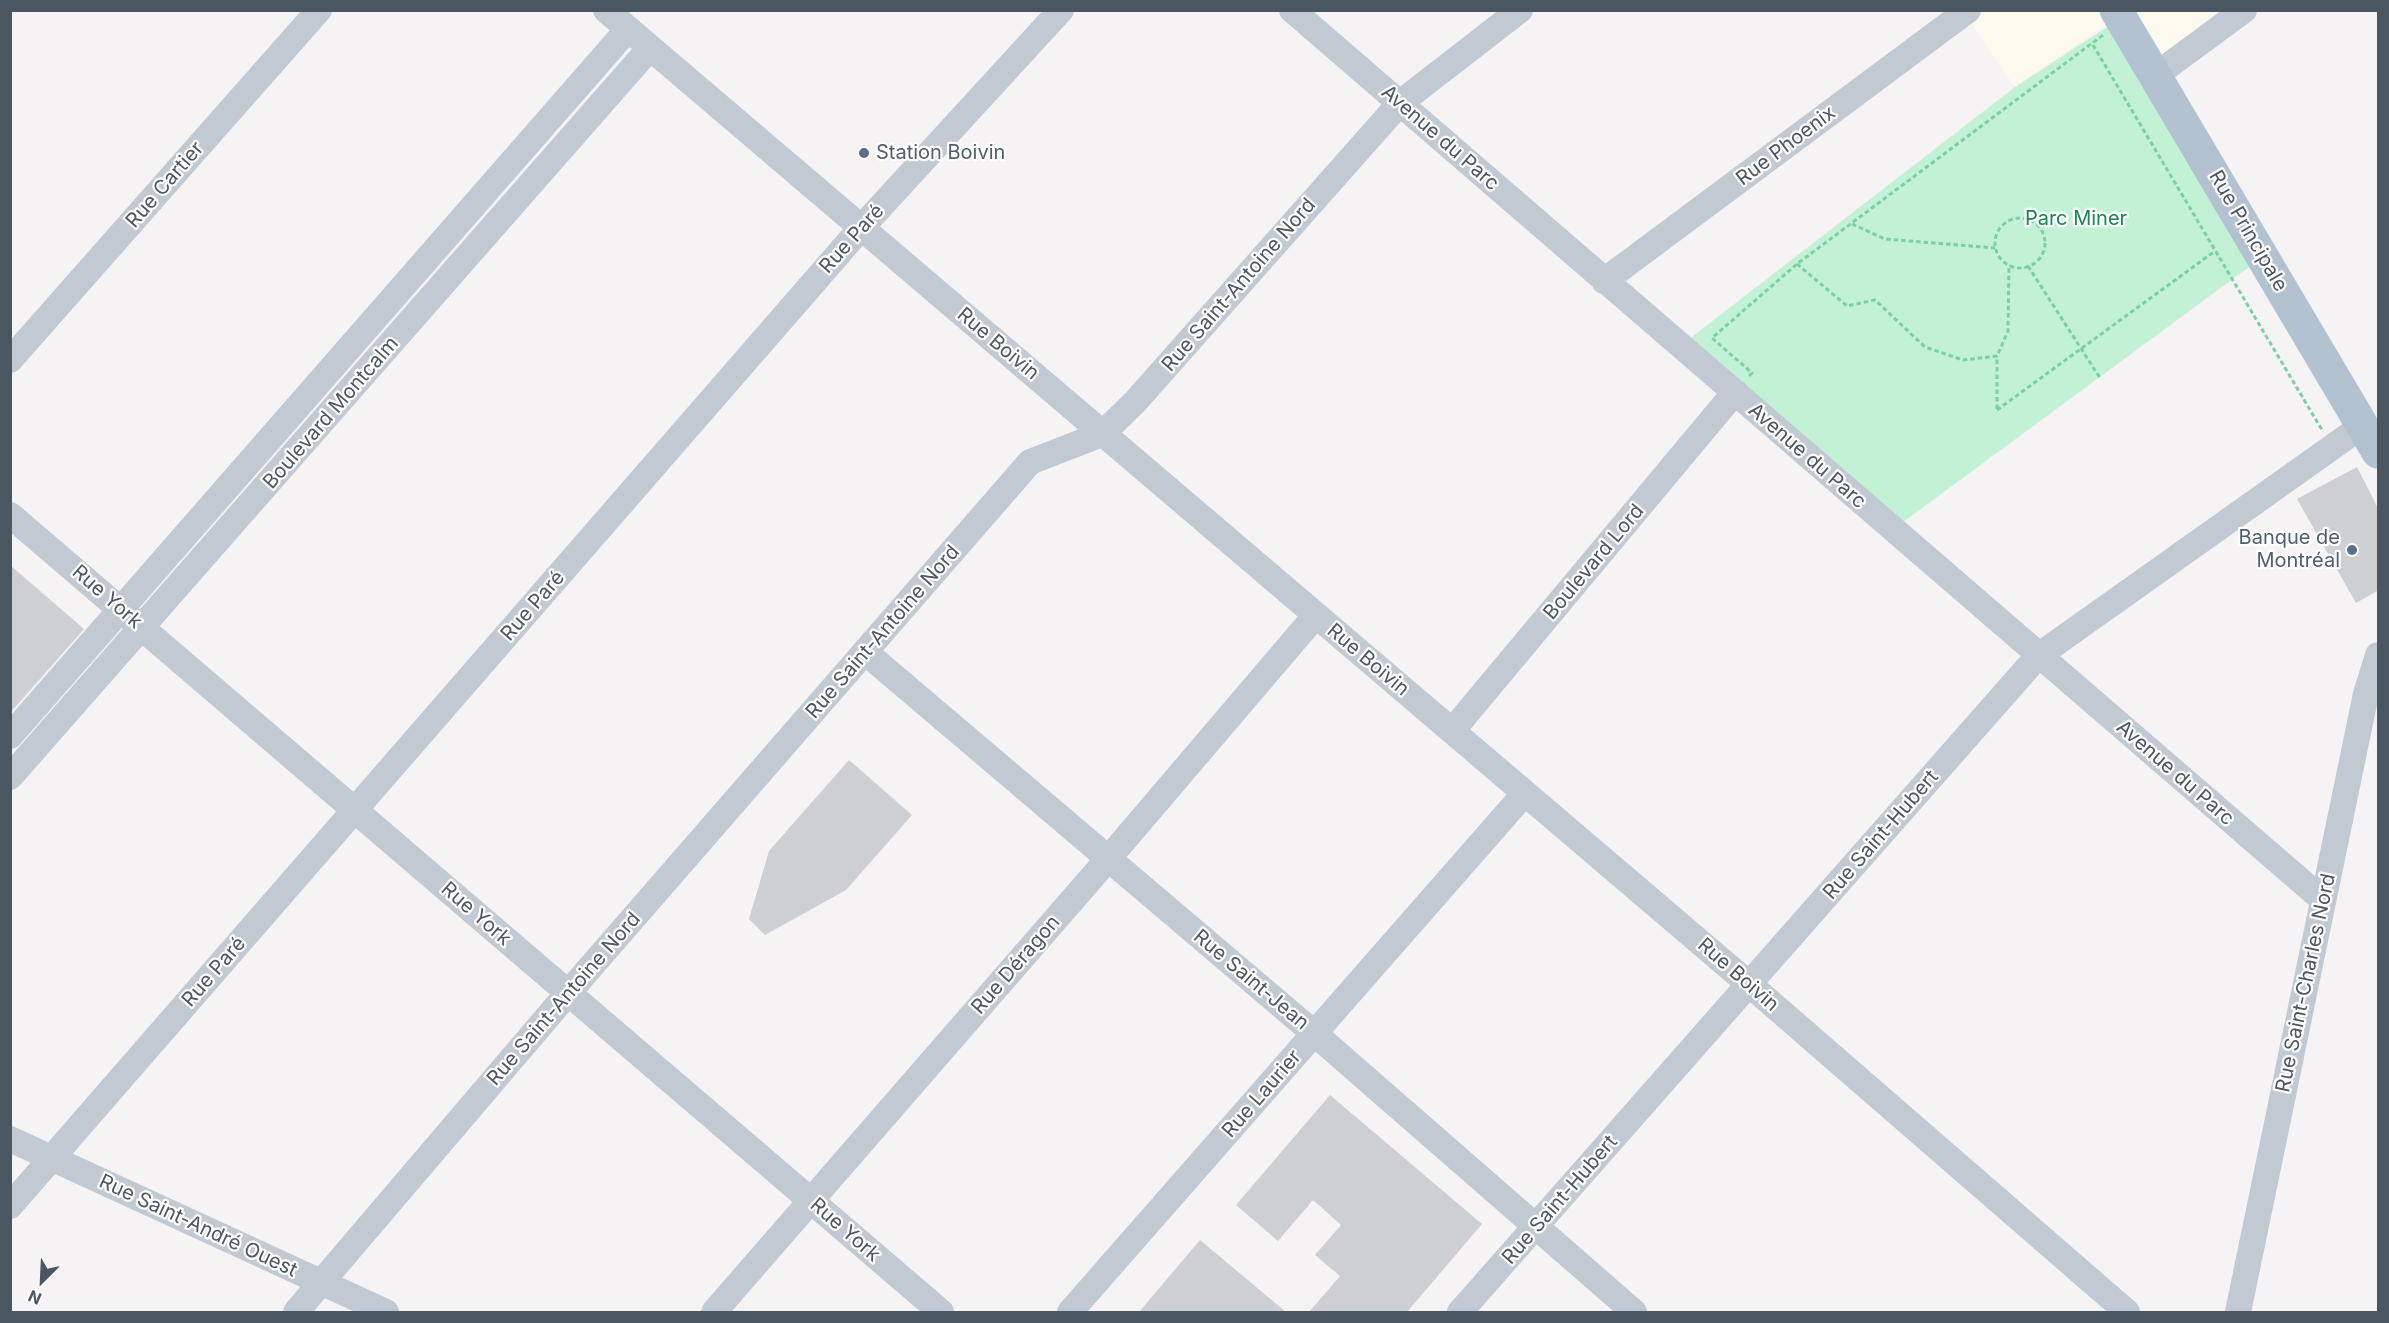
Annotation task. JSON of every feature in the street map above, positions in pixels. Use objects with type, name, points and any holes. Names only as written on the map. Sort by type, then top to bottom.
[{"type":"main road","name":"Rue Principale","points":[[2116,10],[2371,439]]},
{"type":"street","name":"Rue Cartier","points":[[10,360],[319,10]]},
{"type":"street","name":"Rue Boivin","points":[[606,10],[1749,984],[2127,1312]]},
{"type":"street","name":"Rue Paré","points":[[10,1206],[861,228],[1061,10]]},
{"type":"street","name":"Avenue du Parc","points":[[1292,10],[2038,656],[2324,900]]},
{"type":"street","name":"Rue Saint-Antoine Nord","points":[[296,1312],[568,993],[1030,462],[1102,434],[1135,402],[1400,103],[1520,10]]},
{"type":"street","name":"Rue Phoenix","points":[[1604,281],[1968,10]]},
{"type":"street","points":[[2156,75],[2244,10]]},
{"type":"street","name":"Boulevard Montcalm","points":[[10,736],[122,611],[628,29]]},
{"type":"street","name":"Boulevard Montcalm","points":[[10,777],[650,48]]},
{"type":"street","name":"Boulevard Lord","points":[[1452,731],[1735,392]]},
{"type":"street","name":"Rue Saint-Hubert","points":[[1460,1312],[2038,656],[2332,447],[2371,439]]},
{"type":"street","name":"Rue York","points":[[10,515],[941,1312]]},
{"type":"street","name":"Rue Déragon","points":[[714,1312],[1108,859],[1316,615]]},
{"type":"street","name":"Rue Saint-Jean","points":[[865,652],[1315,1034],[1634,1312]]},
{"type":"street","name":"Rue Saint-Charles Nord","points":[[2238,1312],[2366,694],[2379,655]]},
{"type":"street","name":"Rue Laurier","points":[[1070,1312],[1525,793]]},
{"type":"street","name":"Rue Saint-André Ouest","points":[[10,1139],[386,1312]]},
{"type":"path","name":"Rue Principale","points":[[1852,224],[2093,45],[2332,447]]},
{"type":"path","points":[[2025,218],[2032,221],[2042,232],[2044,247],[2038,259],[2028,266],[2009,265],[1998,255],[1995,248],[1997,232],[2009,220],[2025,218]]},
{"type":"path","points":[[1735,392],[1752,373],[1712,338],[1797,264],[1852,224],[1885,239],[1995,248]]},
{"type":"path","points":[[2009,265],[2008,331],[1997,356],[1997,410],[2215,251]]},
{"type":"path","points":[[1797,264],[1847,306],[1875,300],[1924,347],[1963,360],[1997,356]]},
{"type":"path","points":[[2028,266],[2100,378]]},
{"type":"shaded area","points":[[1962,11],[2125,11],[2015,87]]},
{"type":"shaded area","points":[[2125,11],[2229,11],[2158,59]]},
{"type":"green space","name":"Parc Miner","points":[[2121,18],[2264,256],[1899,525],[1684,343],[2015,87]]},
{"type":"building","name":"Banque de Montréal","points":[[2357,467],[2379,510],[2379,590],[2356,603],[2297,499]]},
{"type":"building","points":[[10,565],[84,629],[10,713]]},
{"type":"building","points":[[849,760],[912,815],[846,890],[765,935],[749,919],[769,851]]},
{"type":"building","points":[[1330,1095],[1482,1224],[1407,1312],[1309,1312],[1340,1276],[1315,1255],[1341,1225],[1313,1200],[1278,1241],[1236,1205]]},
{"type":"building","points":[[1200,1240],[1286,1312],[1139,1312]]},
{"type":"place","name":"Station Boivin","points":[[864,153]]},
{"type":"place","name":"Banque de Montréal","points":[[2352,550]]}]
